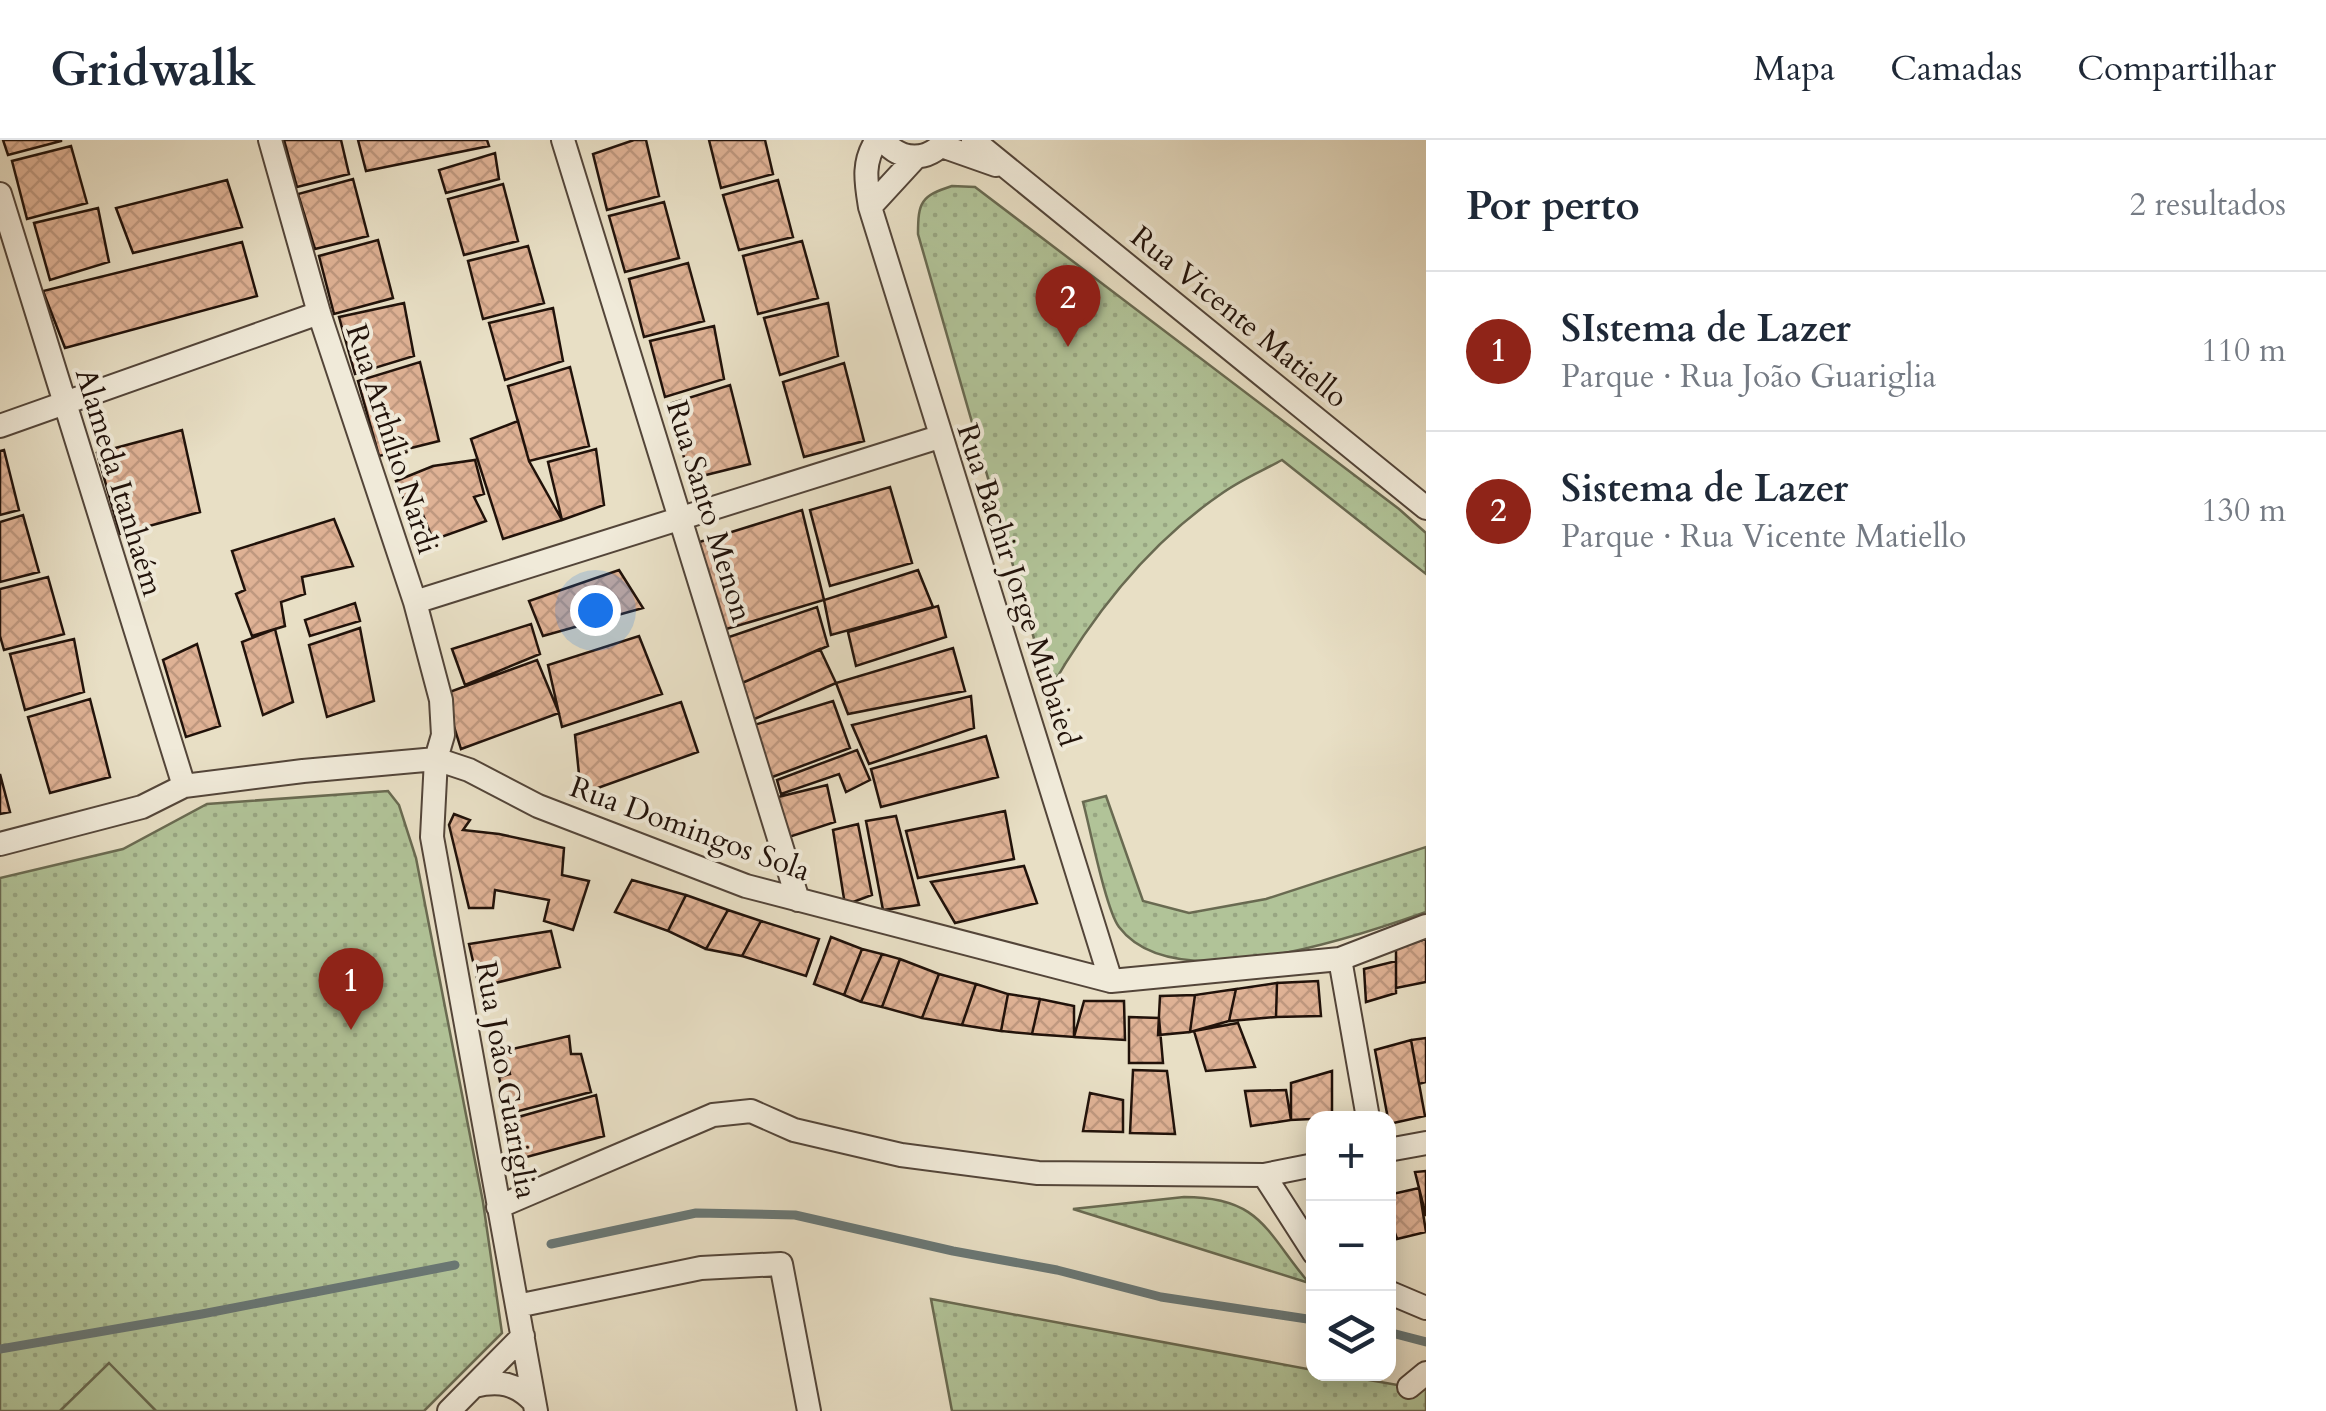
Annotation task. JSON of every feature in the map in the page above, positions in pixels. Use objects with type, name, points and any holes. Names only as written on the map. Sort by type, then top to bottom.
[{"type":"street","name":"Rua Arthílio Nardi","points":[[270,140],[318,313],[415,602],[442,700],[443,735],[436,759]]},
{"type":"street","name":"Rua Santo Menon","points":[[563,140],[798,900]]},
{"type":"street","points":[[880,140],[894,152],[916,157],[934,152],[944,143]]},
{"type":"street","name":"Rua Bachir Jorge Mubaied","points":[[880,140],[868,152],[864,175],[870,207],[939,438],[1112,981]]},
{"type":"street","name":"Rua Vicente Matiello","points":[[973,140],[1426,508]]},
{"type":"street","name":"Rua Vicente Matiello","points":[[944,143],[1013,172]]},
{"type":"street","points":[[870,207],[916,157]]},
{"type":"street","name":"Alameda Itanhaém","points":[[0,194],[184,786]]},
{"type":"street","points":[[0,426],[318,313]]},
{"type":"street","points":[[415,602],[939,438]]},
{"type":"street","name":"Rua Domingos Sola","points":[[0,844],[142,808],[184,786],[436,759],[469,770],[538,806],[746,886],[1112,981],[1340,959],[1426,926]]},
{"type":"street","name":"Rua João Guariglia","points":[[436,759],[432,838],[535,1406]]},
{"type":"street","points":[[1340,959],[1367,1111]]},
{"type":"street","points":[[498,1207],[713,1115],[751,1111],[794,1130],[900,1155],[1038,1172],[1264,1176],[1306,1167]]},
{"type":"street","points":[[1396,1149],[1426,1143]]},
{"type":"street","points":[[1264,1176],[1306,1241]]},
{"type":"street","points":[[517,1306],[701,1268],[781,1264],[810,1411]]},
{"type":"street","points":[[1396,1295],[1426,1308]]},
{"type":"street","points":[[450,1411],[523,1336]]},
{"type":"street","points":[[474,1386],[492,1382],[512,1385],[521,1388],[535,1406]]},
{"type":"green space","points":[[952,186],[975,187],[1399,509],[1426,533],[1426,574],[1282,460],[1221,494],[1146,558],[1084,635],[1049,691],[918,234],[923,202]]},
{"type":"green space","points":[[388,791],[399,805],[416,858],[483,1202],[502,1333],[424,1411],[156,1411],[109,1364],[60,1411],[0,1411],[0,878],[123,849],[207,804]]},
{"type":"green space","points":[[1106,796],[1143,901],[1189,913],[1266,899],[1426,847],[1426,912],[1313,947],[1267,956],[1222,961],[1180,959],[1145,948],[1119,927],[1099,868],[1083,802]]},
{"type":"green space","points":[[1184,1197],[1230,1203],[1271,1233],[1306,1282],[1073,1209]]},
{"type":"green space","points":[[931,1299],[1306,1369],[1306,1381],[1375,1381],[1426,1390],[1426,1411],[952,1411]]},
{"type":"green space","points":[[109,1363],[156,1411],[60,1411]]},
{"type":"building","points":[[3,140],[61,140],[61,141],[8,155]]},
{"type":"building","points":[[284,140],[341,140],[349,174],[297,187]]},
{"type":"building","points":[[358,140],[487,140],[489,146],[366,171]]},
{"type":"building","points":[[634,140],[646,140],[659,196],[607,210],[593,154]]},
{"type":"building","points":[[709,140],[765,140],[773,174],[721,188]]},
{"type":"building","points":[[71,146],[87,203],[27,219],[12,161]]},
{"type":"building","points":[[495,153],[499,179],[446,193],[439,170]]},
{"type":"building","points":[[353,179],[368,236],[315,249],[298,194]]},
{"type":"building","points":[[227,180],[242,227],[133,253],[116,208]]},
{"type":"building","points":[[778,180],[793,237],[739,250],[723,195]]},
{"type":"building","points":[[503,184],[518,241],[464,255],[448,199]]},
{"type":"building","points":[[664,202],[679,258],[625,272],[609,216]]},
{"type":"building","points":[[98,208],[109,262],[50,280],[34,223]]},
{"type":"building","points":[[378,240],[393,298],[334,314],[319,256]]},
{"type":"building","points":[[802,241],[818,298],[758,314],[743,256]]},
{"type":"building","points":[[242,242],[257,296],[65,348],[43,291]]},
{"type":"building","points":[[528,246],[544,303],[483,319],[468,261]]},
{"type":"building","points":[[688,263],[704,321],[644,337],[629,279]]},
{"type":"building","points":[[404,303],[414,356],[355,374],[339,317]]},
{"type":"building","points":[[828,303],[838,356],[780,375],[764,318]]},
{"type":"building","points":[[553,308],[563,361],[505,380],[489,323]]},
{"type":"building","points":[[714,326],[724,379],[665,397],[650,341]]},
{"type":"building","points":[[420,362],[439,441],[379,456],[358,381]]},
{"type":"building","points":[[844,363],[864,441],[804,457],[783,382]]},
{"type":"building","points":[[570,367],[589,446],[529,461],[508,386]]},
{"type":"building","points":[[730,385],[750,464],[690,479],[669,404]]},
{"type":"building","points":[[518,421],[529,461],[562,520],[503,539],[471,439]]},
{"type":"building","points":[[182,430],[200,512],[120,534],[97,453]]},
{"type":"building","points":[[596,449],[604,505],[562,520],[548,462]]},
{"type":"building","points":[[4,450],[19,510],[0,515],[0,451]]},
{"type":"building","points":[[475,460],[484,494],[474,497],[486,521],[433,540],[419,505],[408,509],[396,481],[433,466]]},
{"type":"building","points":[[890,487],[912,563],[830,586],[810,510]]},
{"type":"building","points":[[802,510],[824,600],[723,630],[696,543]]},
{"type":"building","points":[[23,515],[39,572],[0,582],[0,522]]},
{"type":"building","points":[[334,519],[353,566],[302,577],[305,594],[281,602],[285,626],[252,636],[236,594],[245,590],[232,551]]},
{"type":"building","points":[[619,570],[643,608],[543,636],[529,601]]},
{"type":"building","points":[[918,570],[933,607],[831,635],[824,600]]},
{"type":"building","points":[[48,577],[64,634],[4,650],[0,636],[0,589]]},
{"type":"building","points":[[355,603],[360,621],[310,636],[305,620]]},
{"type":"building","points":[[938,606],[946,637],[856,666],[848,632]]},
{"type":"building","points":[[817,607],[828,646],[742,683],[726,638]]},
{"type":"building","points":[[531,624],[540,654],[465,685],[452,649]]},
{"type":"building","points":[[360,628],[374,701],[327,717],[309,645]]},
{"type":"building","points":[[275,629],[293,702],[263,715],[242,642]]},
{"type":"building","points":[[639,636],[662,694],[562,727],[548,665]]},
{"type":"building","points":[[74,639],[84,692],[25,710],[10,654]]},
{"type":"building","points":[[197,644],[220,726],[186,737],[163,660]]},
{"type":"building","points":[[953,648],[965,691],[848,714],[836,683]]},
{"type":"building","points":[[820,649],[836,683],[750,721],[742,683]]},
{"type":"building","points":[[537,660],[559,713],[461,749],[444,694]]},
{"type":"building","points":[[971,696],[974,728],[869,764],[852,725]]},
{"type":"building","points":[[90,699],[110,777],[50,793],[28,717]]},
{"type":"building","points":[[833,701],[850,748],[767,779],[754,725]]},
{"type":"building","points":[[681,702],[698,752],[581,794],[575,735]]},
{"type":"building","points":[[986,736],[998,777],[881,807],[871,769]]},
{"type":"building","points":[[857,750],[870,780],[846,792],[839,774],[781,794],[777,780]]},
{"type":"building","points":[[0,774],[10,812],[0,814]]},
{"type":"building","points":[[827,785],[835,822],[786,838],[774,798]]},
{"type":"building","points":[[1005,811],[1014,859],[918,878],[906,831]]},
{"type":"building","points":[[454,814],[470,820],[463,830],[564,848],[562,875],[589,881],[573,930],[544,921],[549,900],[495,890],[493,908],[469,908],[449,825]]},
{"type":"building","points":[[896,816],[919,905],[883,910],[866,821]]},
{"type":"building","points":[[858,824],[872,895],[845,905],[833,830]]},
{"type":"building","points":[[1024,866],[1037,903],[955,923],[931,882]]},
{"type":"building","points":[[632,880],[686,895],[668,931],[615,912]]},
{"type":"building","points":[[686,895],[728,910],[706,949],[668,931]]},
{"type":"building","points":[[728,910],[761,921],[742,956],[706,949]]},
{"type":"building","points":[[761,921],[819,939],[806,976],[742,956]]},
{"type":"building","points":[[551,931],[560,967],[479,987],[469,944]]},
{"type":"building","points":[[831,937],[862,949],[844,995],[814,984]]},
{"type":"building","points":[[1426,939],[1426,982],[1396,988],[1396,948]]},
{"type":"building","points":[[862,949],[882,954],[861,1002],[844,995]]},
{"type":"building","points":[[882,954],[900,959],[882,1007],[861,1002]]},
{"type":"building","points":[[900,959],[939,974],[922,1018],[882,1007]]},
{"type":"building","points":[[1396,961],[1396,993],[1366,1002],[1364,969]]},
{"type":"building","points":[[939,974],[976,984],[962,1025],[922,1018]]},
{"type":"building","points":[[1318,981],[1321,1016],[1276,1017],[1277,983]]},
{"type":"building","points":[[1277,983],[1276,1017],[1229,1021],[1236,989]]},
{"type":"building","points":[[976,984],[1008,994],[1001,1031],[962,1025]]},
{"type":"building","points":[[1236,989],[1229,1021],[1190,1032],[1195,995]]},
{"type":"building","points":[[1008,994],[1040,999],[1032,1034],[1001,1031]]},
{"type":"building","points":[[1195,995],[1190,1032],[1158,1035],[1160,996]]},
{"type":"building","points":[[1040,999],[1074,1006],[1074,1037],[1032,1034]]},
{"type":"building","points":[[1084,1001],[1124,1001],[1125,1040],[1074,1037]]},
{"type":"building","points":[[1129,1017],[1159,1018],[1163,1063],[1129,1063]]},
{"type":"building","points":[[1238,1023],[1255,1067],[1206,1071],[1194,1031]]},
{"type":"building","points":[[569,1036],[571,1054],[581,1054],[591,1092],[507,1114],[499,1077],[510,1074],[504,1051]]},
{"type":"building","points":[[1426,1038],[1426,1082],[1419,1084],[1411,1040]]},
{"type":"building","points":[[1411,1040],[1425,1116],[1396,1122],[1396,1111],[1387,1111],[1375,1050]]},
{"type":"building","points":[[1133,1070],[1167,1071],[1175,1134],[1130,1133]]},
{"type":"building","points":[[1332,1071],[1332,1111],[1306,1111],[1306,1119],[1291,1120],[1291,1083]]},
{"type":"building","points":[[1286,1090],[1291,1120],[1251,1126],[1245,1091]]},
{"type":"building","points":[[1090,1093],[1123,1100],[1123,1132],[1083,1131]]},
{"type":"building","points":[[596,1095],[604,1136],[512,1161],[504,1121]]},
{"type":"building","points":[[1426,1171],[1426,1216],[1415,1172]]},
{"type":"building","points":[[1419,1188],[1426,1232],[1397,1239],[1396,1193]]},
{"type":"waterway","points":[[551,1244],[696,1213],[795,1215],[1057,1270],[1161,1297],[1306,1319]]},
{"type":"waterway","points":[[0,1349],[455,1265]]},
{"type":"waterway","points":[[1396,1334],[1426,1342]]},
{"type":"place","name":"Sistema de Lazer","points":[[1068,347]]},
{"type":"place","name":"SIstema de Lazer","points":[[351,1030]]}]
